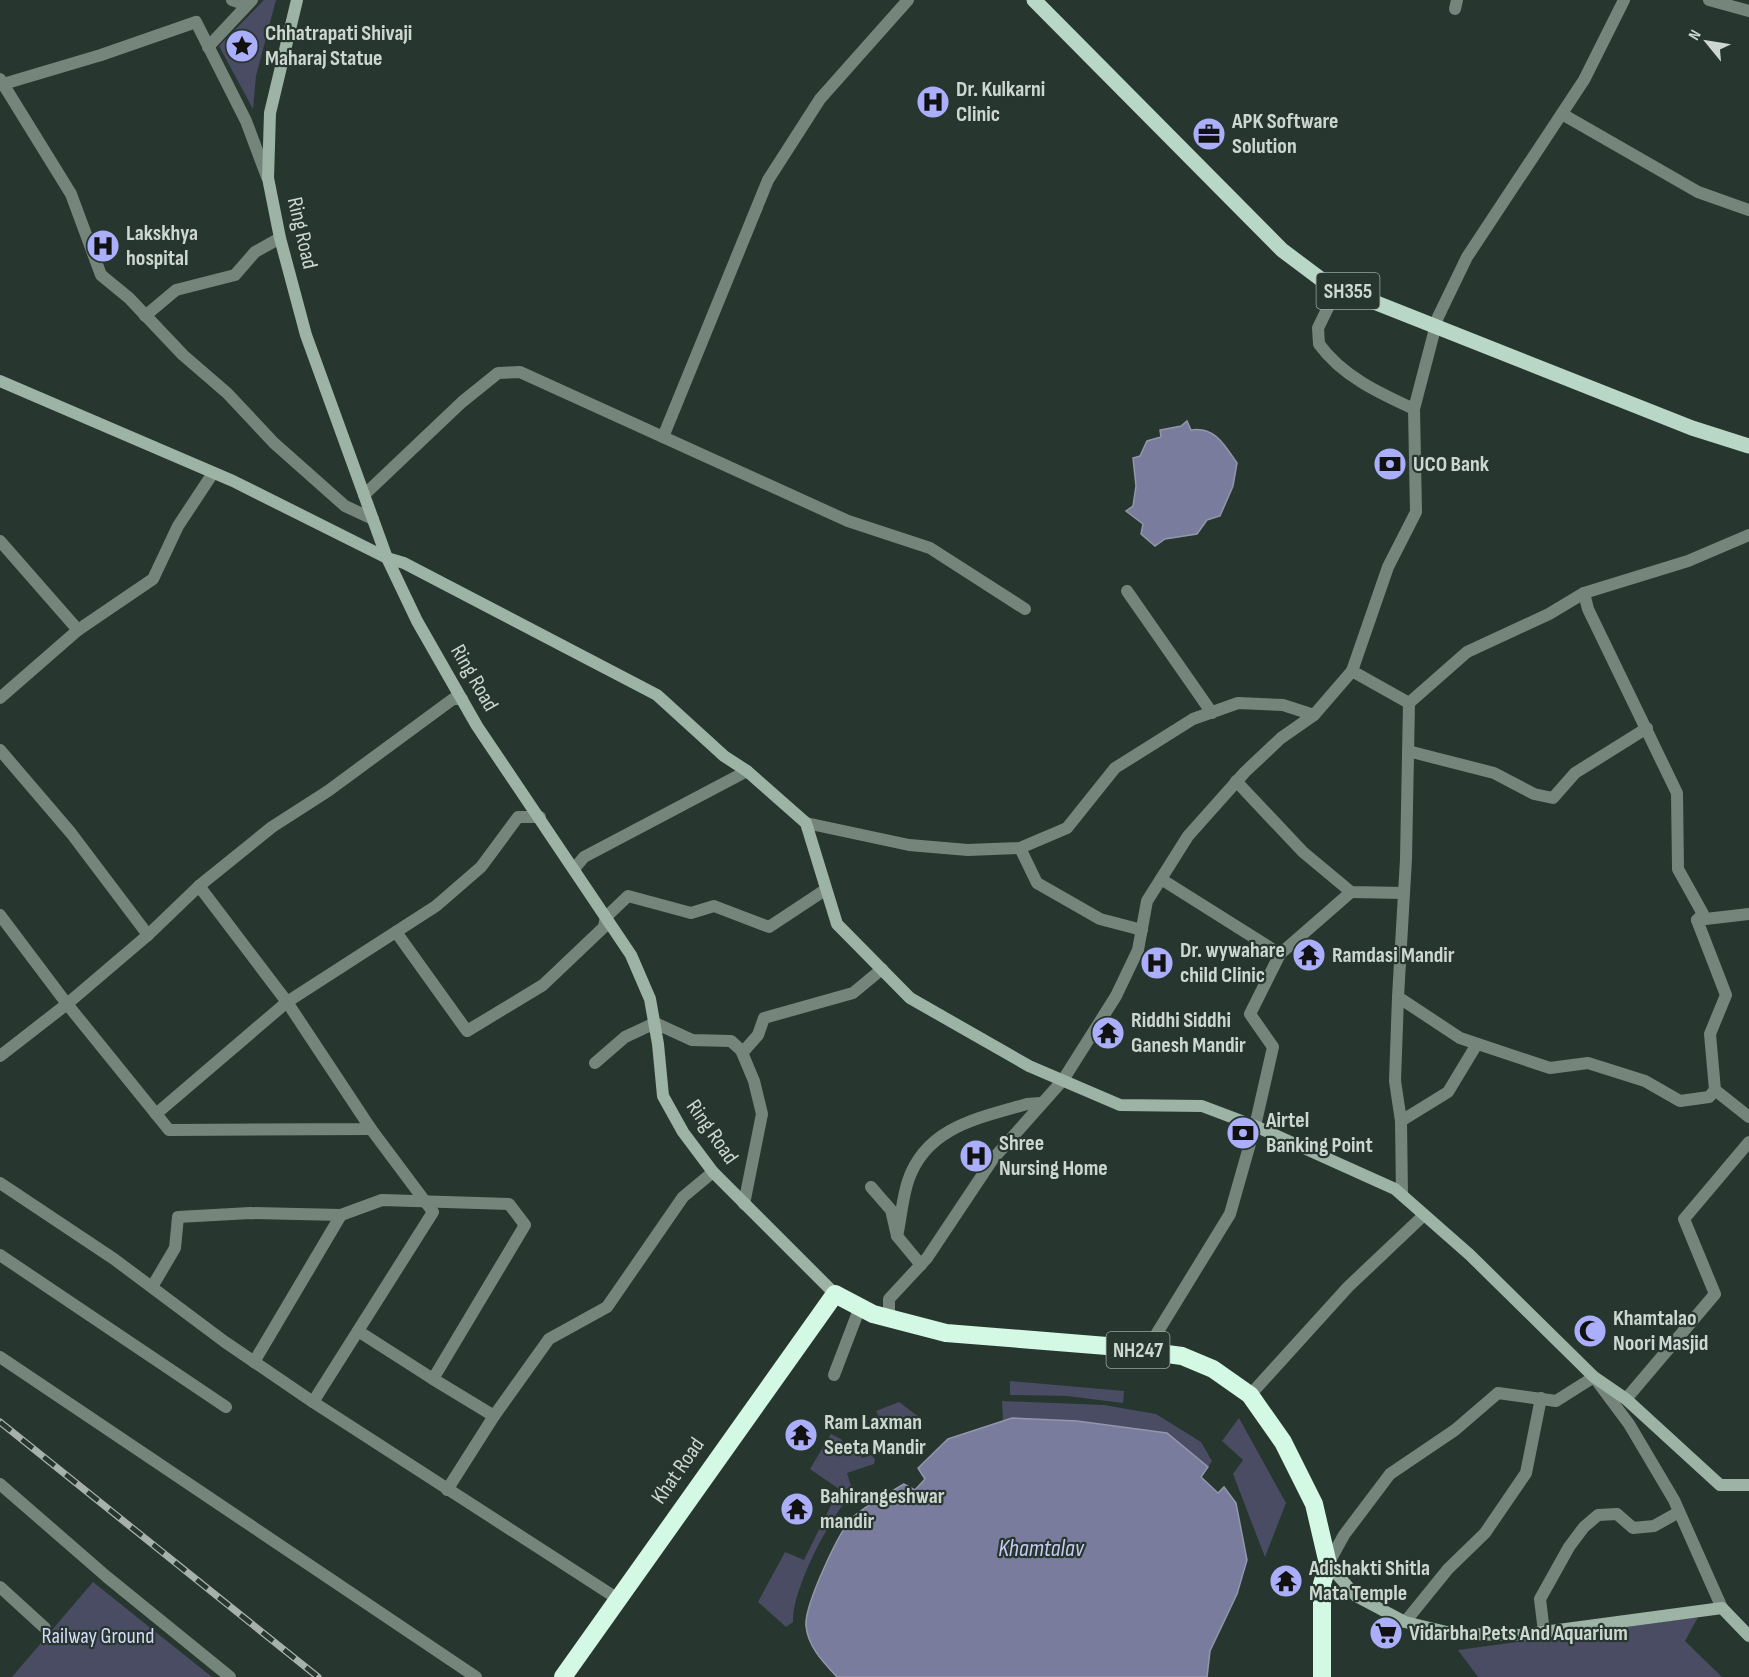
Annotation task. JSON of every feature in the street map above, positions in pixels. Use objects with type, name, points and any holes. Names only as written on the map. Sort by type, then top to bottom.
[{"type":"highway","name":"NH247","points":[[835,1294],[860,1307],[890,1318],[946,1334],[1182,1356],[1202,1365],[1250,1395],[1283,1442],[1314,1504],[1328,1564],[1322,1584],[1322,1677]]},
{"type":"highway","name":"Khat Road","points":[[563,1677],[835,1294]]},
{"type":"main road","name":"SH355","points":[[1034,0],[1282,250],[1326,283],[1692,428],[1749,446]]},
{"type":"street","points":[[232,0],[249,3]]},
{"type":"street","name":"Ring Road","points":[[297,0],[270,114],[268,178],[280,238],[306,335],[387,558],[417,621],[462,699],[631,955],[650,999],[663,1096],[683,1132],[712,1172],[835,1294]]},
{"type":"street","points":[[663,437],[768,180],[820,99],[908,0]]},
{"type":"street","points":[[890,1318],[889,1299],[921,1265],[993,1159],[1062,1080],[1116,996],[1138,950],[1148,901],[1188,836],[1236,781],[1281,738],[1314,715],[1352,671],[1388,567],[1416,512],[1414,409],[1436,326],[1467,257],[1584,80],[1624,0]]},
{"type":"street","points":[[1709,0],[1749,11]]},
{"type":"street","points":[[208,46],[249,3]]},
{"type":"street","points":[[268,178],[246,121],[196,22],[1,83],[71,194],[101,275],[183,355],[227,393],[274,443],[345,506],[373,519]]},
{"type":"street","points":[[1562,114],[1698,192],[1749,210]]},
{"type":"street","points":[[145,316],[176,290],[235,275],[255,252],[280,238]]},
{"type":"street","points":[[1338,287],[1318,328],[1319,344],[1342,369],[1379,393],[1414,409]]},
{"type":"street","points":[[364,495],[462,402],[498,373],[520,372],[848,521],[930,548],[1025,609]]},
{"type":"street","points":[[0,381],[213,473],[387,558],[404,563],[657,695],[724,756],[747,771],[806,823],[909,845],[968,850],[1020,848],[1066,828],[1115,768],[1193,719],[1238,704],[1283,705],[1314,715]]},
{"type":"street","points":[[0,698],[78,630],[153,579],[178,526],[213,473]]},
{"type":"street","points":[[1402,1195],[1401,1121],[1395,1081],[1404,893],[1409,703],[1467,652],[1549,614],[1584,593],[1688,561],[1749,535]]},
{"type":"street","points":[[0,541],[78,630]]},
{"type":"street","points":[[1127,591],[1212,713]]},
{"type":"street","points":[[1584,593],[1588,609],[1677,793],[1678,869],[1703,914],[1698,920]]},
{"type":"street","points":[[1352,671],[1409,703]]},
{"type":"street","points":[[0,1056],[67,1004],[148,935],[199,886],[272,827],[328,791],[453,699],[462,699]]},
{"type":"street","points":[[1408,751],[1494,773],[1534,794],[1552,798],[1575,772],[1647,728]]},
{"type":"street","points":[[0,750],[71,833],[148,935]]},
{"type":"street","points":[[574,869],[584,857],[747,771]]},
{"type":"street","points":[[1236,781],[1303,852],[1351,892],[1404,893]]},
{"type":"street","points":[[156,1114],[287,1002],[436,906],[481,867],[518,817],[540,818]]},
{"type":"street","points":[[806,823],[837,924],[910,998],[1029,1066],[1120,1105],[1202,1106],[1255,1126],[1395,1189],[1402,1195],[1470,1255],[1594,1377],[1629,1424],[1679,1512],[1722,1608],[1749,1636]]},
{"type":"street","points":[[1020,848],[1037,883],[1100,919],[1142,930]]},
{"type":"street","points":[[1161,879],[1280,954]]},
{"type":"street","points":[[199,886],[287,1002],[371,1129],[433,1212],[314,1402]]},
{"type":"street","points":[[396,932],[467,1031],[543,985],[603,927],[606,917],[628,896],[691,913],[714,906],[770,927],[825,890]]},
{"type":"street","points":[[1146,1351],[1230,1214],[1255,1126],[1273,1047],[1250,1014],[1280,954],[1351,892]]},
{"type":"street","points":[[1698,920],[1749,914]]},
{"type":"street","points":[[0,915],[67,1004],[169,1130],[371,1129]]},
{"type":"street","points":[[1398,997],[1460,1038],[1550,1068],[1588,1063],[1644,1081],[1680,1101],[1709,1097],[1715,1090],[1710,1034],[1726,995],[1698,920]]},
{"type":"street","points":[[741,1050],[743,1052],[758,1035],[764,1018],[853,993],[882,969]]},
{"type":"street","points":[[595,1064],[625,1037],[655,1023],[692,1040],[731,1041],[741,1050],[754,1082],[762,1114],[744,1204]]},
{"type":"street","points":[[1401,1121],[1448,1092],[1478,1044]]},
{"type":"street","points":[[1715,1090],[1749,1117]]},
{"type":"street","points":[[897,1236],[908,1180],[926,1150],[947,1130],[1028,1104],[1041,1103]]},
{"type":"street","points":[[1626,1399],[1714,1294],[1684,1219],[1749,1142]]},
{"type":"street","points":[[447,1490],[494,1416],[549,1339],[607,1307],[683,1197],[712,1172]]},
{"type":"street","points":[[0,1183],[152,1287],[254,1362],[447,1490],[618,1599]]},
{"type":"street","points":[[872,1188],[891,1210],[897,1236],[921,1265]]},
{"type":"street","points":[[152,1287],[175,1248],[178,1217],[250,1213],[341,1215],[382,1200],[509,1204],[525,1225],[433,1379]]},
{"type":"street","points":[[254,1362],[341,1215]]},
{"type":"street","points":[[1250,1395],[1348,1287],[1424,1215]]},
{"type":"street","points":[[0,1255],[226,1407]]},
{"type":"street","points":[[834,1375],[860,1307]]},
{"type":"street","points":[[358,1332],[494,1416]]},
{"type":"street","points":[[0,1357],[476,1677]]},
{"type":"street","points":[[1594,1377],[1626,1399],[1720,1485],[1749,1485]]},
{"type":"street","points":[[1594,1377],[1556,1401],[1498,1393],[1455,1431],[1390,1474],[1344,1535],[1328,1564],[1356,1596],[1405,1622],[1455,1634],[1521,1635],[1722,1608]]},
{"type":"street","points":[[1405,1622],[1448,1569],[1485,1533],[1526,1473],[1541,1398]]},
{"type":"street","points":[[0,1484],[107,1577],[230,1677]]},
{"type":"street","points":[[1544,1632],[1540,1599],[1569,1547],[1584,1527],[1598,1515],[1617,1514],[1633,1528],[1654,1526],[1679,1512]]},
{"type":"street","points":[[0,1587],[45,1628]]},
{"type":"green space","points":[[264,0],[276,0],[256,76],[253,109],[219,46]]},
{"type":"green space","points":[[1010,1381],[1124,1391],[1123,1403],[1067,1396],[1010,1395]]},
{"type":"green space","points":[[1002,1401],[1104,1405],[1156,1414],[1201,1442],[1212,1461],[1208,1467],[1167,1433],[1077,1421],[1012,1418],[1003,1421]]},
{"type":"green space","points":[[899,1402],[919,1417],[885,1430],[876,1411]]},
{"type":"green space","points":[[1239,1418],[1286,1503],[1265,1557],[1233,1474],[1243,1460],[1222,1441]]},
{"type":"green space","points":[[831,1434],[841,1439],[849,1454],[858,1450],[862,1458],[871,1455],[875,1459],[874,1464],[847,1473],[851,1486],[841,1493],[846,1501],[820,1542],[798,1593],[793,1622],[786,1627],[758,1602],[785,1552],[804,1560],[839,1489],[810,1469]]},
{"type":"green space","name":"Railway Ground","points":[[93,1582],[212,1677],[12,1677]]},
{"type":"green space","points":[[1698,1617],[1685,1641],[1722,1677],[1478,1677],[1458,1650]]},
{"type":"water","points":[[1187,421],[1191,430],[1207,431],[1213,434],[1228,450],[1237,463],[1233,486],[1220,516],[1207,520],[1197,534],[1165,539],[1155,546],[1141,534],[1143,524],[1126,511],[1133,506],[1136,486],[1133,458],[1140,456],[1147,441],[1161,437],[1160,430],[1181,426]]},
{"type":"water","name":"Khamtalav","points":[[1012,1418],[1077,1421],[1167,1433],[1208,1467],[1201,1477],[1218,1493],[1224,1487],[1236,1503],[1247,1560],[1237,1594],[1210,1651],[1207,1677],[837,1677],[817,1654],[807,1634],[807,1616],[816,1586],[839,1537],[853,1517],[871,1503],[904,1484],[915,1490],[925,1479],[918,1468],[948,1439]]},
{"type":"railway","points":[[0,1422],[318,1677]]},
{"type":"place","name":"Chhatrapati Shivaji Maharaj Statue","points":[[242,46]]},
{"type":"place","name":"Dr. Kulkarni Clinic","points":[[933,102]]},
{"type":"place","name":"APK Software Solution","points":[[1209,134]]},
{"type":"place","name":"Lakskhya hospital","points":[[103,246]]},
{"type":"place","name":"UCO Bank","points":[[1390,464]]},
{"type":"place","name":"Ramdasi Mandir","points":[[1309,955]]},
{"type":"place","name":"Dr. wywahare child Clinic","points":[[1157,963]]},
{"type":"place","name":"Riddhi Siddhi Ganesh Mandir","points":[[1108,1033]]},
{"type":"place","name":"Airtel Banking Point","points":[[1243,1133]]},
{"type":"place","name":"Shree Nursing Home","points":[[976,1156]]},
{"type":"place","name":"Khamtalao Noori Masjid","points":[[1590,1331]]},
{"type":"place","name":"Ram Laxman Seeta Mandir","points":[[801,1435]]},
{"type":"place","name":"Bahirangeshwar mandir","points":[[797,1509]]},
{"type":"place","name":"Adishakti Shitla Mata Temple","points":[[1286,1581]]},
{"type":"place","name":"Vidarbha Pets And Aquarium","points":[[1386,1633]]}]
